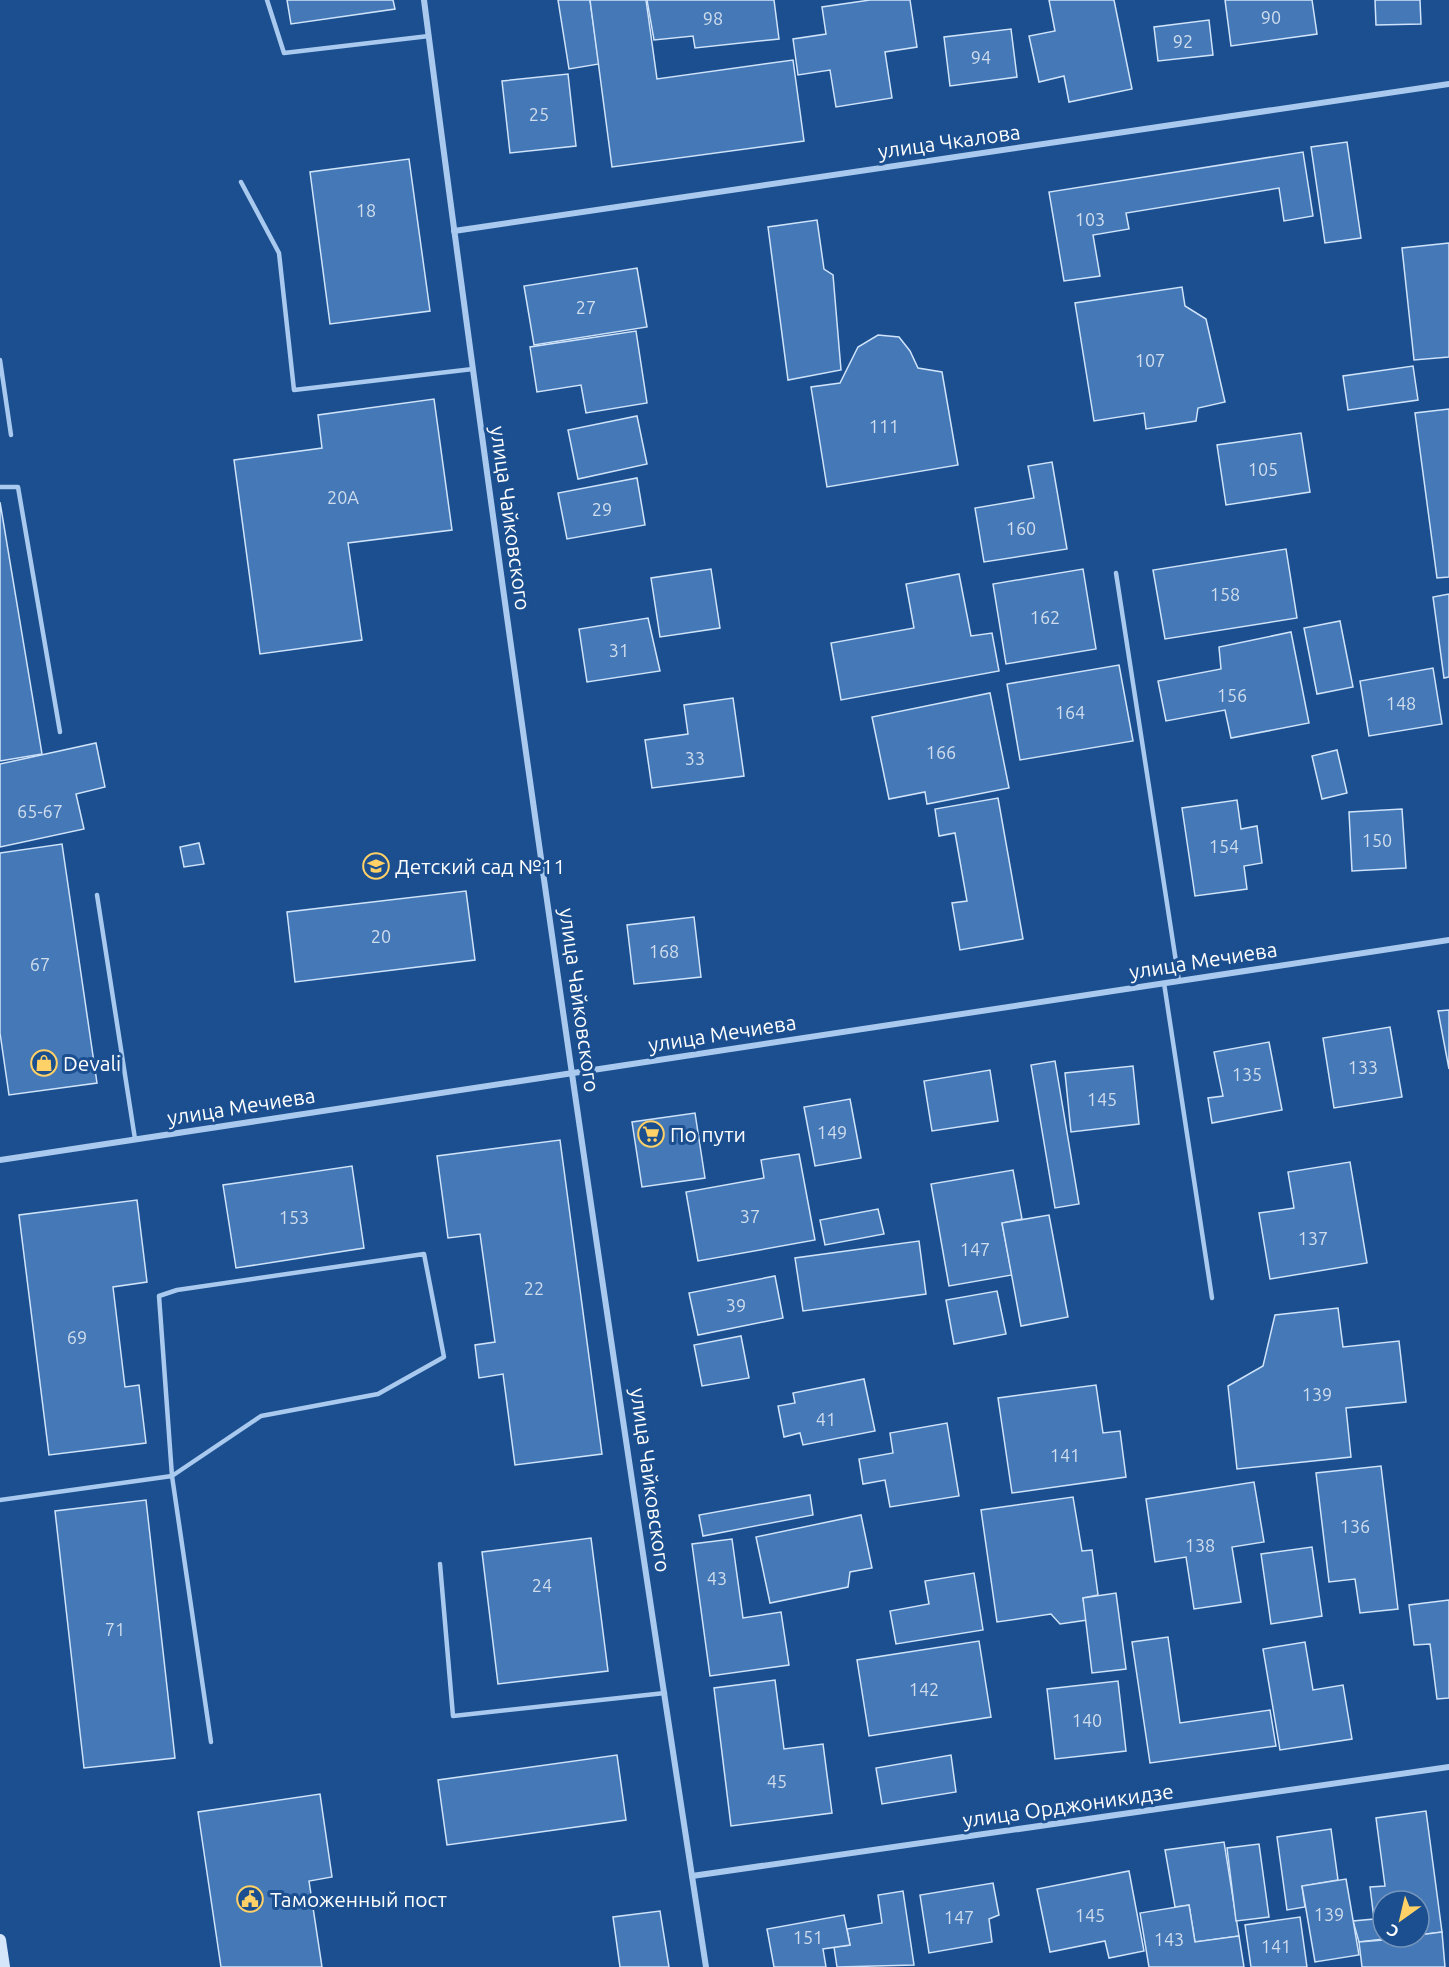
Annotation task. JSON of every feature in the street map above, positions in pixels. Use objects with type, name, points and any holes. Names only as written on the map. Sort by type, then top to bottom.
[{"type":"street","name":"улица Чайковского","points":[[424,0],[473,369],[573,1072],[706,1967]]},
{"type":"street","name":"улица Чкалова","points":[[454,231],[1449,84]]},
{"type":"street","name":"улица Мечиева","points":[[0,1160],[1449,940]]},
{"type":"street","name":"улица Орджоникидзе","points":[[692,1876],[1449,1767]]},
{"type":"street","points":[[0,1940],[4,1967]]},
{"type":"lane","points":[[267,0],[284,53],[429,36]]},
{"type":"lane","points":[[241,182],[279,254],[294,390],[473,369]]},
{"type":"lane","points":[[0,360],[10,435]]},
{"type":"lane","points":[[0,487],[18,486],[60,732]]},
{"type":"lane","points":[[1116,573],[1179,981]]},
{"type":"lane","points":[[97,895],[135,1139]]},
{"type":"lane","points":[[1164,983],[1212,1298]]},
{"type":"lane","points":[[0,1500],[172,1476],[261,1416],[378,1394],[444,1357],[424,1254],[177,1290],[159,1296],[172,1476],[211,1742]]},
{"type":"lane","points":[[440,1564],[453,1716],[665,1693]]},
{"type":"building","points":[[287,0],[393,0],[395,9],[291,24]]},
{"type":"building","points":[[558,0],[590,0],[599,64],[569,69]]},
{"type":"building","points":[[590,0],[646,0],[657,79],[793,60],[804,141],[612,167]]},
{"type":"building","points":[[647,0],[774,0],[779,39],[695,48],[693,36],[654,40]]},
{"type":"building","points":[[870,0],[910,0],[917,47],[885,52],[892,98],[836,107],[830,70],[798,75],[793,39],[826,34],[822,7]]},
{"type":"building","points":[[1049,0],[1114,0],[1132,89],[1069,102],[1064,76],[1039,82],[1029,36],[1055,31]]},
{"type":"building","points":[[1225,0],[1312,0],[1317,34],[1231,46]]},
{"type":"building","points":[[1375,0],[1420,0],[1421,24],[1376,25]]},
{"type":"building","points":[[1209,20],[1213,55],[1158,61],[1154,27]]},
{"type":"building","points":[[1011,29],[1017,77],[950,86],[944,37]]},
{"type":"building","points":[[568,74],[576,146],[510,153],[502,81]]},
{"type":"building","points":[[1347,142],[1361,238],[1325,243],[1311,147]]},
{"type":"building","points":[[1303,152],[1313,216],[1284,221],[1279,188],[1126,213],[1129,229],[1093,235],[1100,276],[1064,281],[1049,192]]},
{"type":"building","points":[[409,159],[430,311],[330,324],[310,172]]},
{"type":"building","points":[[817,220],[824,269],[833,275],[841,370],[788,380],[768,227]]},
{"type":"building","points":[[1449,243],[1449,357],[1414,360],[1402,248]]},
{"type":"building","points":[[637,268],[647,327],[534,345],[524,286]]},
{"type":"building","points":[[1182,287],[1185,306],[1206,319],[1225,402],[1198,408],[1196,421],[1146,429],[1144,413],[1094,421],[1075,303]]},
{"type":"building","points":[[636,331],[647,403],[586,413],[581,385],[537,392],[530,347]]},
{"type":"building","points":[[878,335],[899,337],[910,351],[918,368],[942,372],[958,465],[827,487],[811,387],[840,383],[858,347]]},
{"type":"building","points":[[1413,366],[1418,400],[1348,410],[1343,376]]},
{"type":"building","points":[[434,399],[452,530],[348,543],[362,640],[260,654],[234,460],[322,448],[318,415]]},
{"type":"building","points":[[1449,409],[1449,577],[1437,578],[1415,413]]},
{"type":"building","points":[[637,416],[647,464],[578,479],[568,430]]},
{"type":"building","points":[[1301,433],[1310,492],[1226,505],[1217,445]]},
{"type":"building","points":[[1052,462],[1067,549],[984,562],[975,508],[1034,498],[1028,466]]},
{"type":"building","points":[[637,478],[645,525],[567,539],[558,493]]},
{"type":"building","points":[[0,502],[42,754],[0,761]]},
{"type":"building","points":[[1286,549],[1297,618],[1165,639],[1153,570]]},
{"type":"building","points":[[711,569],[720,628],[660,637],[651,578]]},
{"type":"building","points":[[1083,569],[1096,649],[1006,664],[993,584]]},
{"type":"building","points":[[959,574],[971,636],[992,633],[999,671],[841,700],[831,643],[914,628],[906,584]]},
{"type":"building","points":[[1449,594],[1449,677],[1444,678],[1433,597]]},
{"type":"building","points":[[648,618],[660,671],[587,682],[579,629]]},
{"type":"building","points":[[1340,621],[1353,687],[1317,694],[1304,628]]},
{"type":"building","points":[[1291,632],[1309,723],[1231,738],[1225,710],[1166,721],[1158,681],[1221,669],[1219,647]]},
{"type":"building","points":[[1119,665],[1133,741],[1020,760],[1007,684]]},
{"type":"building","points":[[1433,668],[1442,724],[1369,736],[1360,681]]},
{"type":"building","points":[[990,693],[1009,788],[927,804],[925,792],[889,799],[872,717]]},
{"type":"building","points":[[733,698],[744,776],[652,788],[645,740],[688,734],[684,705]]},
{"type":"building","points":[[96,743],[105,787],[76,794],[84,829],[0,847],[0,764]]},
{"type":"building","points":[[1337,750],[1347,793],[1322,799],[1312,756]]},
{"type":"building","points":[[998,798],[1023,939],[960,950],[952,903],[967,901],[955,833],[939,836],[935,809]]},
{"type":"building","points":[[1237,800],[1241,829],[1257,826],[1262,863],[1244,866],[1247,889],[1195,896],[1182,808]]},
{"type":"building","points":[[1402,809],[1406,868],[1352,871],[1349,812]]},
{"type":"building","points":[[199,843],[204,864],[184,867],[180,847]]},
{"type":"building","points":[[62,844],[97,1083],[9,1095],[0,1033],[0,853]]},
{"type":"building","points":[[466,891],[475,960],[295,982],[287,912]]},
{"type":"building","points":[[694,917],[701,977],[634,984],[627,925]]},
{"type":"building","points":[[1449,1010],[1449,1069],[1438,1011]]},
{"type":"building","points":[[1390,1027],[1402,1097],[1334,1108],[1323,1038]]},
{"type":"building","points":[[1269,1042],[1282,1110],[1212,1123],[1208,1098],[1223,1096],[1214,1052]]},
{"type":"building","points":[[1055,1061],[1079,1204],[1055,1208],[1031,1065]]},
{"type":"building","points":[[1133,1066],[1139,1124],[1071,1132],[1065,1073]]},
{"type":"building","points":[[990,1070],[998,1121],[932,1131],[924,1081]]},
{"type":"building","points":[[850,1099],[861,1158],[815,1166],[804,1107]]},
{"type":"building","points":[[695,1113],[705,1178],[642,1187],[632,1122]]},
{"type":"building","points":[[560,1140],[602,1454],[515,1465],[503,1374],[479,1378],[475,1345],[495,1342],[480,1234],[448,1238],[437,1156]]},
{"type":"building","points":[[799,1154],[815,1240],[698,1261],[686,1192],[764,1178],[761,1160]]},
{"type":"building","points":[[1350,1162],[1367,1263],[1270,1279],[1259,1213],[1294,1208],[1288,1172]]},
{"type":"building","points":[[352,1166],[364,1248],[236,1268],[223,1185]]},
{"type":"building","points":[[1013,1170],[1022,1219],[1002,1223],[1012,1275],[949,1286],[931,1184]]},
{"type":"building","points":[[137,1200],[147,1282],[113,1287],[125,1387],[139,1385],[146,1443],[49,1455],[19,1215]]},
{"type":"building","points":[[878,1209],[884,1234],[825,1245],[820,1220]]},
{"type":"building","points":[[1049,1215],[1068,1317],[1021,1326],[1002,1223]]},
{"type":"building","points":[[919,1241],[926,1294],[803,1311],[795,1258]]},
{"type":"building","points":[[775,1276],[783,1318],[698,1335],[689,1293]]},
{"type":"building","points":[[997,1291],[1006,1334],[954,1344],[946,1300]]},
{"type":"building","points":[[1338,1308],[1343,1347],[1399,1341],[1406,1402],[1346,1408],[1351,1457],[1237,1469],[1228,1386],[1263,1366],[1275,1315]]},
{"type":"building","points":[[741,1336],[749,1378],[702,1386],[694,1345]]},
{"type":"building","points":[[864,1379],[875,1431],[803,1445],[800,1433],[784,1437],[778,1406],[795,1403],[793,1393]]},
{"type":"building","points":[[1096,1385],[1103,1433],[1120,1431],[1126,1477],[1012,1493],[998,1398]]},
{"type":"building","points":[[947,1423],[959,1496],[890,1507],[885,1480],[863,1484],[859,1459],[893,1453],[890,1433]]},
{"type":"building","points":[[1381,1466],[1398,1609],[1360,1613],[1355,1579],[1329,1582],[1316,1473]]},
{"type":"building","points":[[1254,1482],[1264,1542],[1232,1547],[1241,1602],[1194,1609],[1186,1557],[1155,1562],[1146,1499]]},
{"type":"building","points":[[810,1495],[813,1515],[703,1536],[699,1515]]},
{"type":"building","points":[[1073,1497],[1082,1551],[1092,1550],[1098,1595],[1083,1598],[1087,1620],[1060,1624],[1051,1614],[997,1622],[981,1510]]},
{"type":"building","points":[[146,1500],[175,1758],[84,1768],[55,1511]]},
{"type":"building","points":[[861,1515],[872,1568],[850,1572],[848,1587],[770,1603],[756,1537]]},
{"type":"building","points":[[591,1538],[608,1671],[498,1684],[482,1552]]},
{"type":"building","points":[[732,1539],[743,1618],[781,1612],[789,1665],[710,1676],[692,1544]]},
{"type":"building","points":[[1312,1547],[1322,1616],[1271,1624],[1261,1554]]},
{"type":"building","points":[[974,1573],[983,1630],[896,1644],[890,1611],[929,1604],[925,1581]]},
{"type":"building","points":[[1116,1593],[1126,1669],[1092,1673],[1083,1598]]},
{"type":"building","points":[[1449,1600],[1449,1698],[1437,1699],[1430,1644],[1414,1645],[1409,1605]]},
{"type":"building","points":[[1168,1637],[1180,1723],[1270,1710],[1276,1746],[1150,1763],[1132,1642]]},
{"type":"building","points":[[979,1641],[991,1717],[869,1736],[857,1660]]},
{"type":"building","points":[[1305,1642],[1313,1690],[1343,1685],[1352,1739],[1280,1750],[1263,1649]]},
{"type":"building","points":[[775,1680],[784,1749],[823,1744],[832,1813],[731,1826],[714,1688]]},
{"type":"building","points":[[1118,1681],[1126,1751],[1055,1759],[1047,1689]]},
{"type":"building","points":[[617,1755],[626,1820],[447,1845],[438,1780]]},
{"type":"building","points":[[951,1755],[956,1792],[882,1804],[876,1768]]},
{"type":"building","points":[[320,1794],[332,1877],[309,1881],[322,1967],[221,1967],[198,1812]]},
{"type":"building","points":[[1426,1811],[1442,1932],[1431,1933],[1431,1889],[1371,1889],[1371,1895],[1370,1887],[1385,1886],[1376,1818]]},
{"type":"building","points":[[1331,1829],[1338,1880],[1302,1886],[1305,1907],[1287,1910],[1277,1837]]},
{"type":"building","points":[[1224,1842],[1239,1936],[1195,1942],[1189,1905],[1175,1907],[1165,1850]]},
{"type":"building","points":[[1259,1844],[1269,1917],[1236,1921],[1227,1848]]},
{"type":"building","points":[[1129,1871],[1144,1951],[1109,1958],[1105,1941],[1050,1952],[1037,1889]]},
{"type":"building","points":[[1346,1879],[1359,1955],[1315,1962],[1302,1886]]},
{"type":"building","points":[[993,1883],[999,1915],[989,1919],[992,1942],[929,1953],[920,1895]]},
{"type":"building","points":[[903,1891],[914,1965],[837,1967],[834,1947],[850,1945],[847,1929],[882,1923],[878,1895]]},
{"type":"building","points":[[1189,1905],[1195,1942],[1239,1936],[1244,1967],[1149,1967],[1140,1913]]},
{"type":"building","points":[[660,1911],[669,1967],[620,1967],[613,1917]]},
{"type":"building","points":[[844,1915],[850,1945],[823,1949],[826,1967],[774,1967],[767,1929]]},
{"type":"building","points":[[1300,1917],[1307,1967],[1251,1967],[1245,1925]]},
{"type":"building","points":[[1371,1919],[1371,1941],[1359,1942],[1353,1921]]},
{"type":"building","points":[[1442,1932],[1445,1967],[1362,1967],[1359,1942],[1371,1941],[1371,1949],[1431,1949],[1431,1933]]},
{"type":"place","name":"Детский сад №11","points":[[376,866]]},
{"type":"place","name":"Devali","points":[[44,1063]]},
{"type":"place","name":"По пути","points":[[651,1134]]},
{"type":"place","name":"Таможенный пост","points":[[250,1899]]}]
